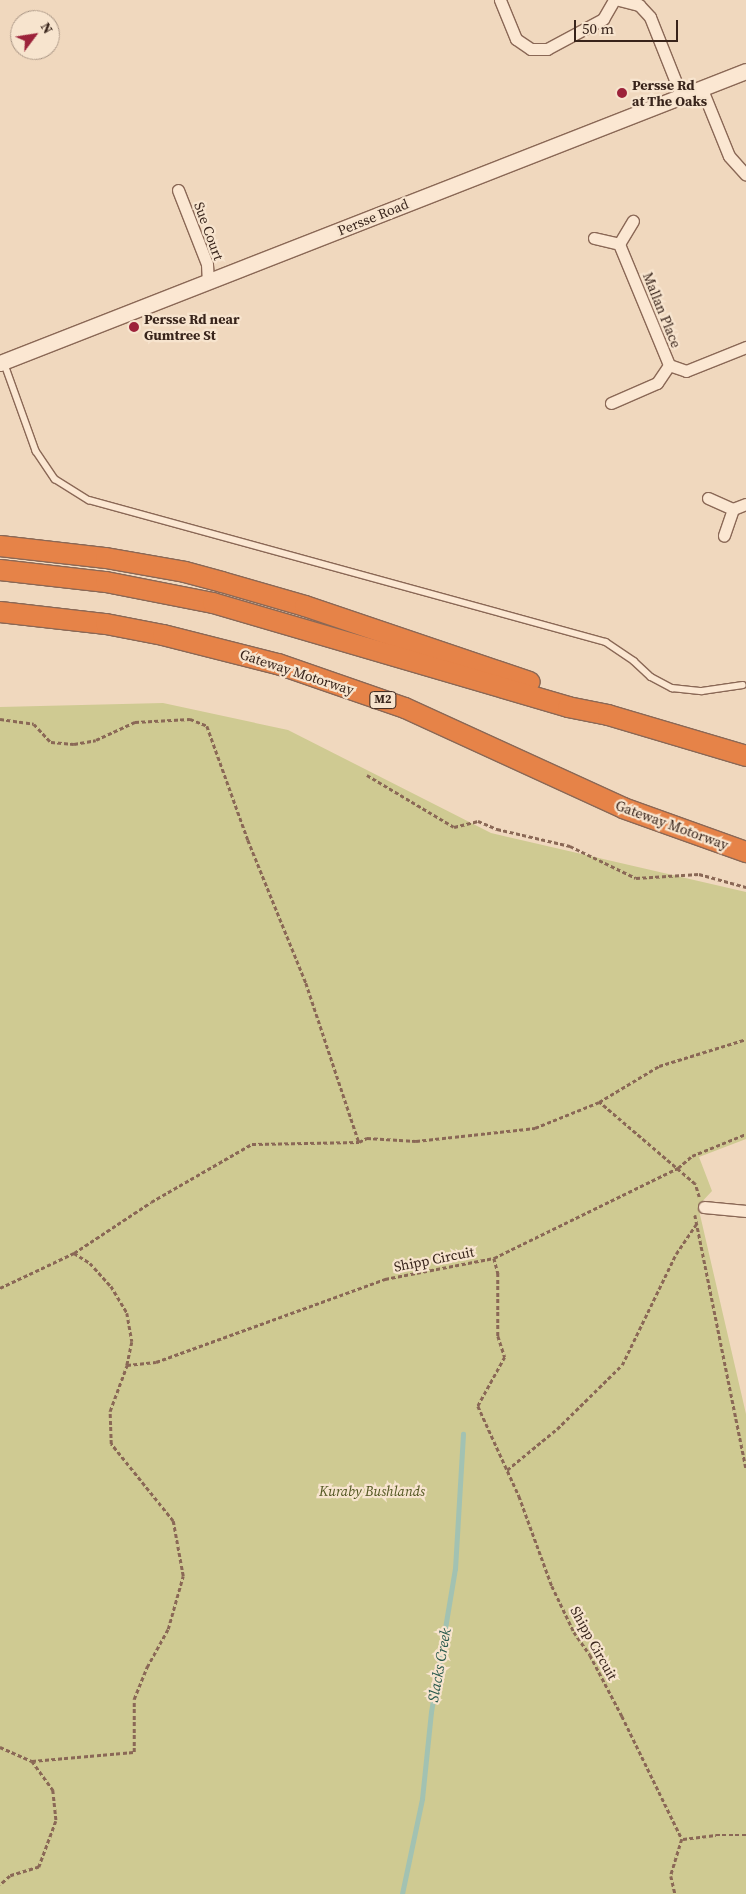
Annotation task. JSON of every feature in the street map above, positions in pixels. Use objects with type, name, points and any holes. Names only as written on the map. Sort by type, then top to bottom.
[{"type":"highway","points":[[0,546],[125,561],[185,572],[231,584],[305,606],[564,693],[608,715]]},
{"type":"highway","points":[[0,570],[106,582],[213,602],[559,704],[608,715],[746,756]]},
{"type":"highway","name":"Gateway Motorway","points":[[0,612],[106,624],[163,635],[278,664],[405,708],[623,808],[746,852]]},
{"type":"street","points":[[500,0],[516,39],[531,49],[547,48],[603,19],[614,0]]},
{"type":"street","points":[[619,0],[639,5],[650,17],[681,95]]},
{"type":"street","name":"Persse Road","points":[[1,359],[208,282],[746,70]]},
{"type":"street","points":[[701,87],[729,156],[746,175]]},
{"type":"street","name":"Sue Court","points":[[178,190],[207,264],[208,282]]},
{"type":"street","points":[[594,238],[619,244],[632,221]]},
{"type":"street","name":"Mallan Place","points":[[619,244],[669,365],[686,371],[746,347]]},
{"type":"street","points":[[611,403],[657,383],[669,365]]},
{"type":"street","points":[[708,498],[733,509],[746,504]]},
{"type":"street","points":[[724,535],[733,509]]},
{"type":"street","points":[[704,1207],[746,1212]]},
{"type":"lane","points":[[1,359],[36,451],[56,479],[89,500],[606,642],[634,661],[651,677],[672,688],[702,691],[743,685]]},
{"type":"path","points":[[0,719],[34,724],[51,742],[74,744],[96,740],[135,722],[190,719],[207,726],[248,840],[306,983],[359,1142]]},
{"type":"path","points":[[366,775],[454,828],[478,821],[497,829],[570,846],[636,878],[699,874],[746,886]]},
{"type":"path","points":[[0,1288],[74,1253],[151,1202],[252,1144],[359,1142],[367,1138],[416,1140],[535,1128],[599,1102],[659,1066],[746,1039]]},
{"type":"path","points":[[599,1102],[695,1184],[704,1207],[694,1211],[746,1469]]},
{"type":"path","points":[[494,1258],[678,1168],[692,1156],[746,1134]]},
{"type":"path","points":[[507,1470],[557,1429],[622,1365],[676,1254],[697,1223]]},
{"type":"path","points":[[32,1762],[134,1752],[134,1699],[147,1667],[168,1629],[183,1576],[173,1522],[111,1444],[110,1412],[127,1365],[132,1342],[127,1314],[111,1286],[90,1263],[74,1253]]},
{"type":"path","name":"Shipp Circuit","points":[[127,1365],[156,1362],[385,1279],[494,1258],[498,1274],[498,1336],[505,1357],[478,1406],[532,1530],[552,1586],[570,1624],[590,1655],[622,1716],[682,1839]]},
{"type":"path","points":[[0,1747],[32,1762],[54,1790],[56,1821],[39,1867],[10,1876],[0,1885]]},
{"type":"path","points":[[675,1894],[671,1876],[682,1839],[716,1835],[746,1835]]},
{"type":"green space","name":"Kuraby Bushlands","points":[[163,703],[288,730],[491,833],[746,892],[746,1139],[699,1157],[712,1191],[698,1206],[746,1414],[746,1894],[0,1894],[0,707]]},
{"type":"waterway","name":"Slacks Creek","points":[[402,1894],[422,1799],[431,1712],[455,1569],[463,1434]]},
{"type":"place","name":"Persse Rd at The Oaks","points":[[622,93]]},
{"type":"place","name":"Persse Rd near Gumtree St","points":[[134,327]]}]
